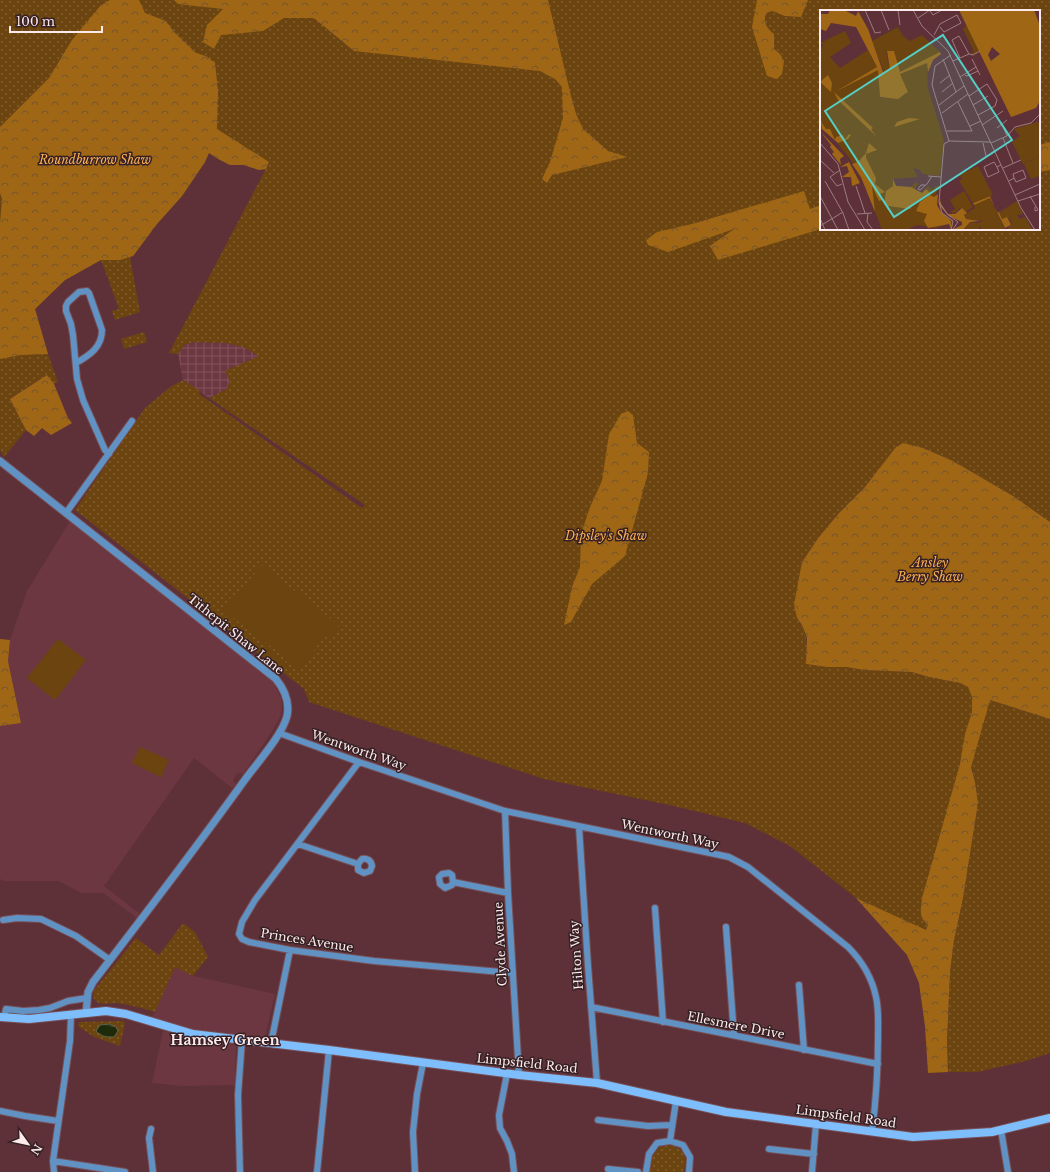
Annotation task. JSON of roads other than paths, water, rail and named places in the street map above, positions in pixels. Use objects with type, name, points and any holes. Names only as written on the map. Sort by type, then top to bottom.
[{"type":"main road","name":"Limpsfield Road","points":[[2,1017],[29,1019],[106,1011],[126,1014],[193,1034],[507,1074],[597,1083],[726,1112],[913,1137],[992,1132],[1050,1118]]},
{"type":"street","points":[[76,364],[96,350],[102,334],[102,330],[89,293],[83,290],[68,302],[66,311],[71,324],[77,378],[83,400],[105,450],[109,454]]},
{"type":"street","points":[[66,513],[132,421]]},
{"type":"street","name":"Tithepit Shaw Lane","points":[[0,461],[276,679],[282,686],[288,708],[279,733],[224,810],[93,982],[88,992],[86,1013]]},
{"type":"street","name":"Wentworth Way","points":[[279,733],[359,762],[505,811],[729,857],[748,866],[848,947],[856,955],[868,973],[876,997],[878,1009],[878,1064],[872,1132]]},
{"type":"street","name":"Princes Avenue","points":[[359,762],[255,900],[242,922],[239,934],[242,939],[249,942],[290,950],[374,961],[513,972]]},
{"type":"street","name":"Clyde Avenue","points":[[505,811],[508,893],[519,1075]]},
{"type":"street","name":"Hilton Way","points":[[579,827],[597,1083]]},
{"type":"street","points":[[298,844],[358,864]]},
{"type":"street","points":[[453,882],[508,893]]},
{"type":"street","points":[[655,908],[663,1022]]},
{"type":"street","points":[[3,920],[17,918],[41,919],[76,936],[110,960]]},
{"type":"street","points":[[726,926],[734,1035]]},
{"type":"street","points":[[271,1043],[290,950]]},
{"type":"street","points":[[799,985],[804,1050]]},
{"type":"street","points":[[2,1017],[6,1009],[23,1011],[39,1010],[50,1008],[68,1001],[87,998]]},
{"type":"street","name":"Ellesmere Drive","points":[[591,1007],[878,1064]]},
{"type":"street","points":[[54,1172],[53,1161],[70,1041],[71,1015]]},
{"type":"street","points":[[240,1172],[238,1095],[242,1040]]},
{"type":"street","points":[[317,1172],[328,1050]]},
{"type":"street","points":[[414,1172],[413,1132],[417,1094],[423,1063]]},
{"type":"street","points":[[507,1074],[499,1116],[500,1128],[512,1154],[514,1172]]},
{"type":"street","points":[[670,1141],[676,1101]]},
{"type":"street","points":[[0,1111],[58,1121]]},
{"type":"street","points":[[603,1118],[648,1126],[672,1125]]},
{"type":"street","points":[[812,1172],[816,1124]]},
{"type":"street","points":[[151,1129],[149,1138],[153,1172]]},
{"type":"street","points":[[1001,1130],[1008,1172]]},
{"type":"street","points":[[646,1172],[649,1154],[657,1144],[670,1141],[683,1145],[690,1157],[689,1172]]},
{"type":"street","points":[[769,1149],[814,1154]]},
{"type":"street","points":[[53,1161],[125,1172]]},
{"type":"street","points":[[608,1169],[638,1172]]},
{"type":"water","points":[[109,1024],[116,1027],[118,1031],[114,1037],[104,1036],[96,1031],[100,1025]]},
{"type":"district","name":"Hamsey Green","points":[[225,1040]]},
{"type":"park label","name":"Roundburrow Shaw","points":[[95,159]]},
{"type":"park label","name":"Dipsley's Shaw","points":[[606,535]]},
{"type":"park label","name":"Ansley Berry Shaw","points":[[930,569]]}]
